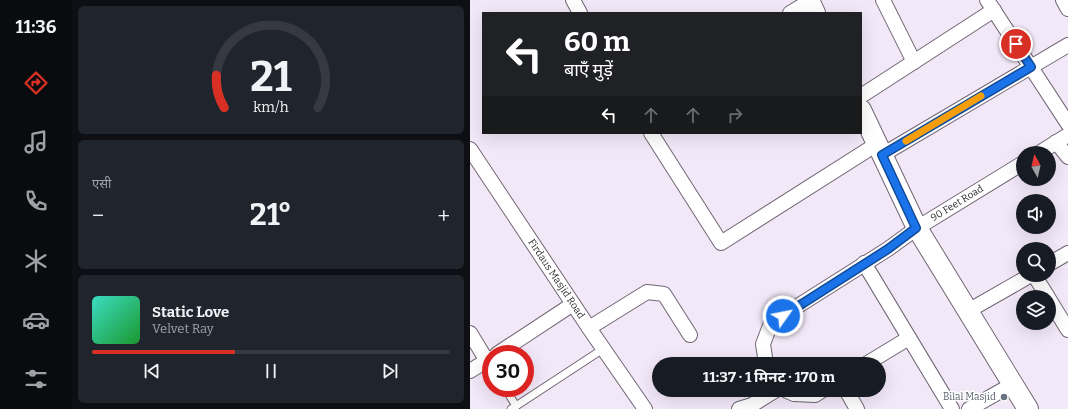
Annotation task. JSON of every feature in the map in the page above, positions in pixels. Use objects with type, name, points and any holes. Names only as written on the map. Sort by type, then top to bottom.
[{"type":"street","points":[[573,0],[579,12]]},
{"type":"street","points":[[883,0],[914,62]]},
{"type":"street","points":[[1062,0],[1068,9]]},
{"type":"street","points":[[793,12],[812,5]]},
{"type":"street","points":[[862,95],[914,62],[990,5],[1068,124]]},
{"type":"street","points":[[652,134],[721,243],[880,150],[1068,45]]},
{"type":"street","points":[[862,112],[916,228],[1028,409]]},
{"type":"street","points":[[1050,146],[1068,135]]},
{"type":"street","points":[[1056,142],[1068,157]]},
{"type":"street","points":[[470,149],[644,409]]},
{"type":"street","name":"Firdaus Masjid Road","points":[[470,149],[644,409]]},
{"type":"street","name":"90 Feet Road","points":[[765,357],[763,344],[771,324],[888,249],[916,228],[1016,166]]},
{"type":"street","points":[[1056,260],[1068,253]]},
{"type":"street","points":[[864,263],[952,409]]},
{"type":"street","points":[[968,311],[1020,282]]},
{"type":"street","points":[[589,328],[647,292],[664,294],[690,335]]},
{"type":"street","points":[[514,345],[573,304]]},
{"type":"street","points":[[1056,311],[1068,330]]},
{"type":"street","points":[[470,333],[482,348]]},
{"type":"street","points":[[878,357],[909,338]]},
{"type":"street","points":[[470,371],[482,365]]},
{"type":"street","points":[[969,409],[1013,384]]},
{"type":"street","points":[[739,409],[752,405],[765,397]]},
{"type":"street","points":[[850,397],[857,409]]},
{"type":"lane","points":[[508,397],[513,407],[603,349]]},
{"type":"slow traffic","points":[[906,141],[981,96]]},
{"type":"place","name":"Bilal Masjid","points":[[1004,397]]},
{"type":"route","points":[[783,316],[888,249],[916,228],[882,155],[1031,67],[1016,44]]}]
